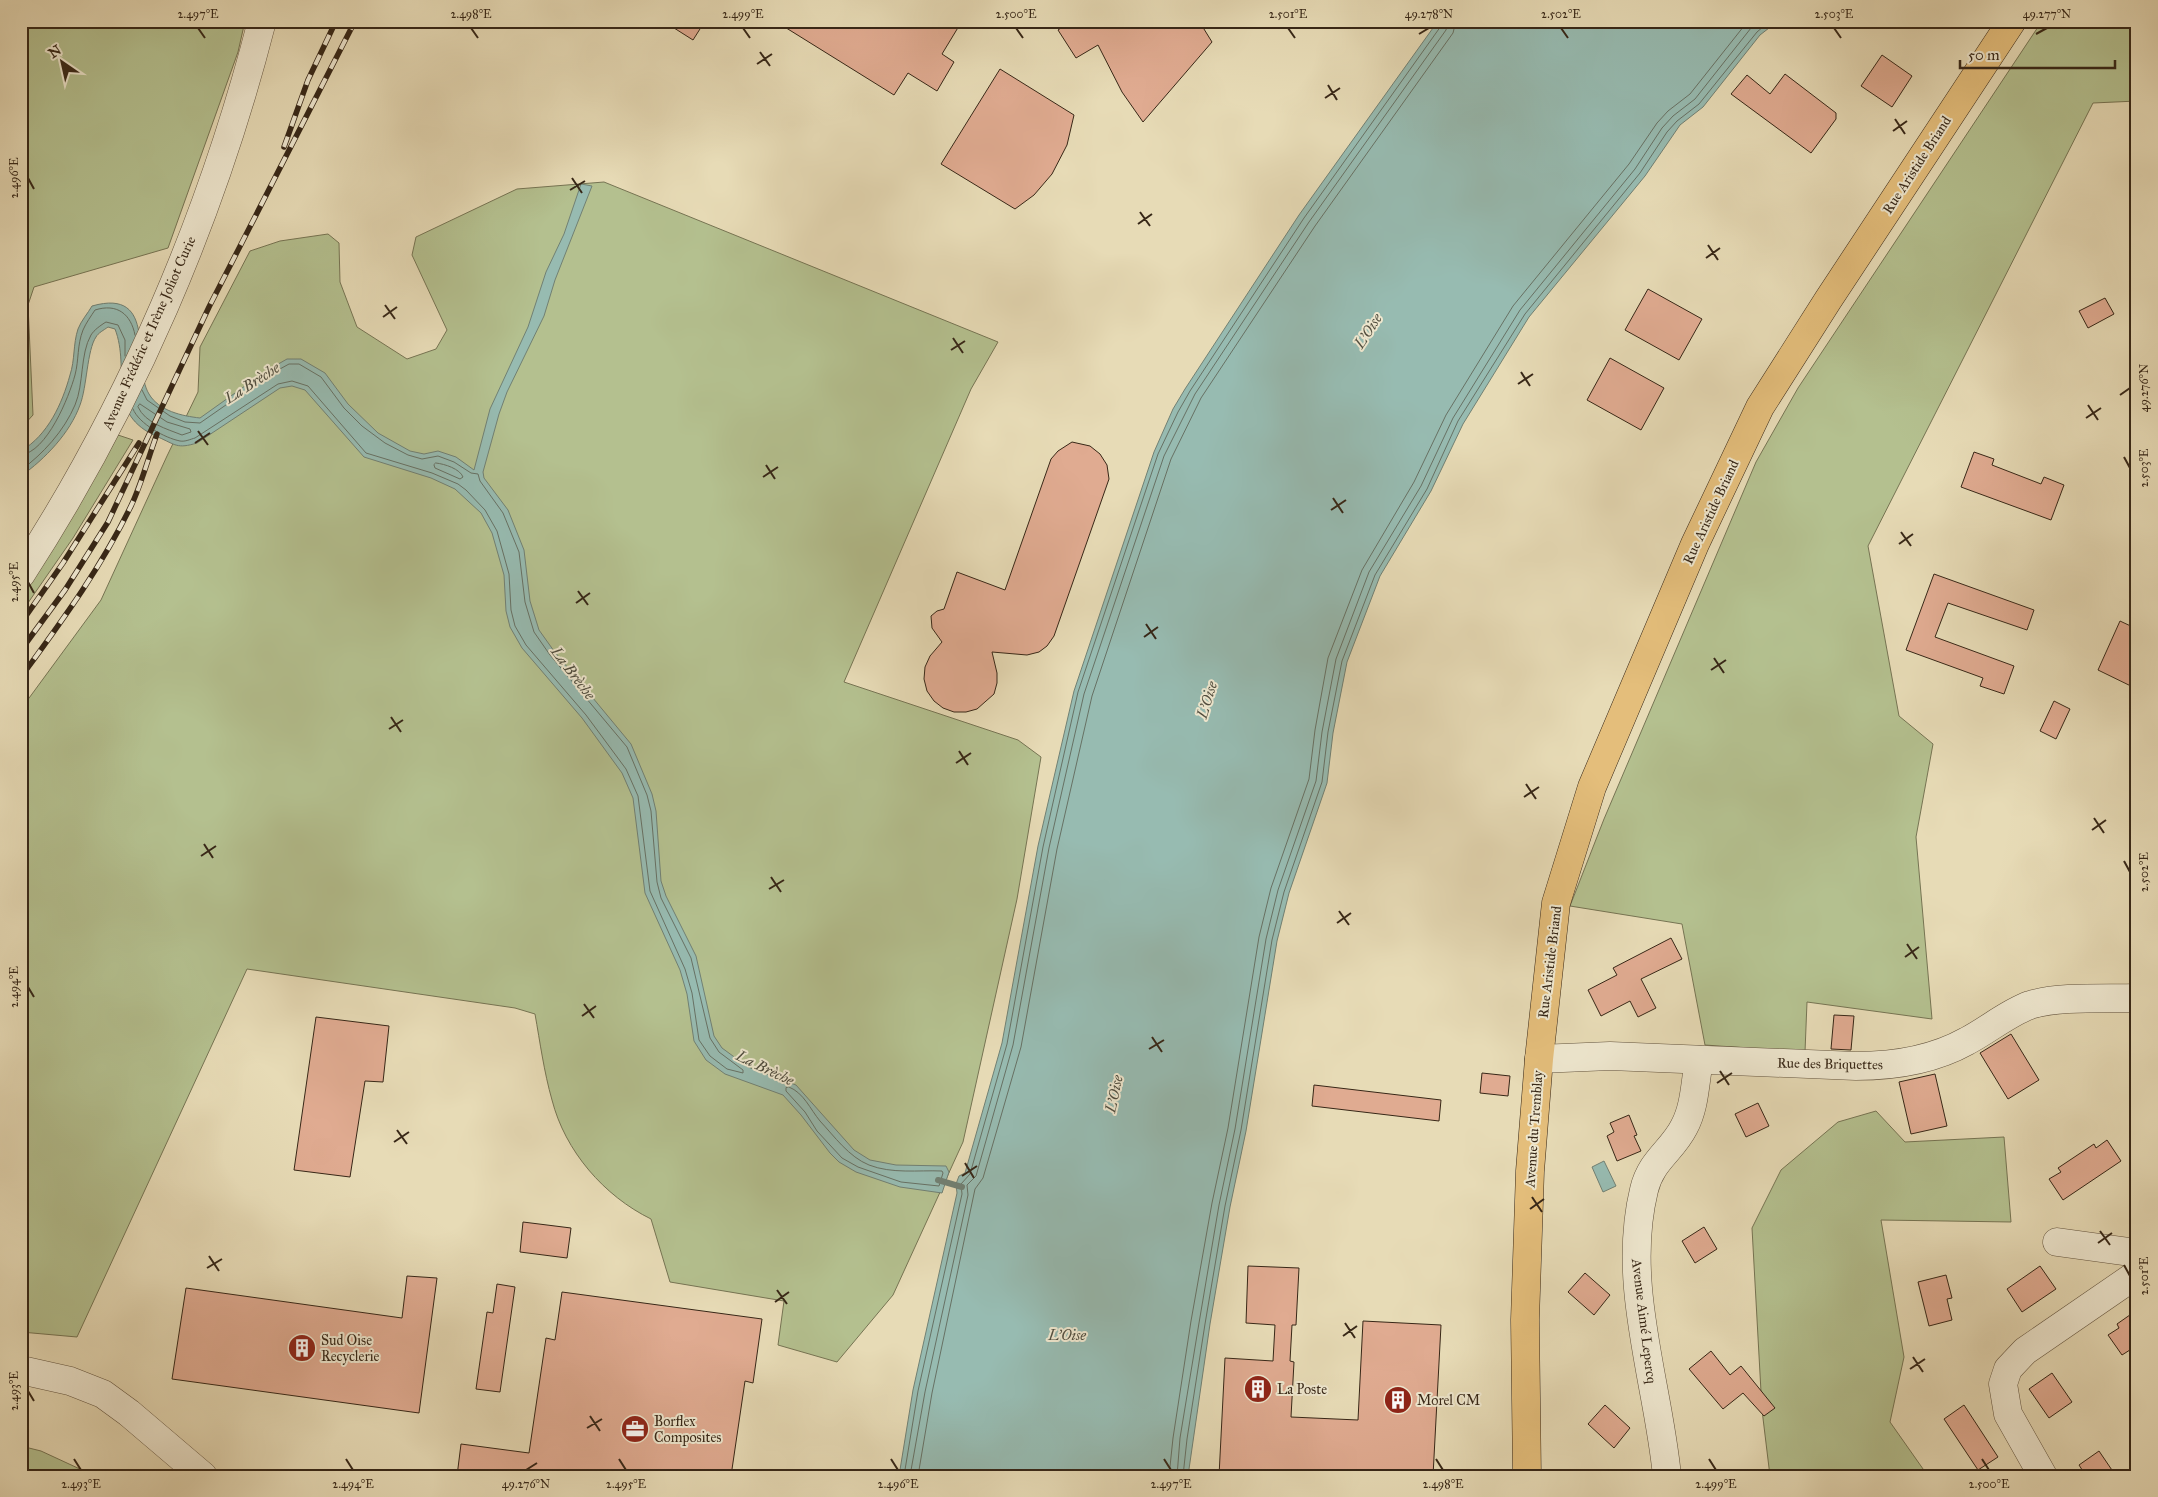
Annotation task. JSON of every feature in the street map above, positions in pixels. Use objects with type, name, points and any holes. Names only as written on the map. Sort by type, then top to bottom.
[{"type":"main road","name":"Rue Aristide Briand","points":[[1539,1059],[1556,904],[1592,787],[1695,544],[1760,408],[1828,300],[2012,21]]},
{"type":"main road","name":"Avenue du Tremblay","points":[[1527,1476],[1525,1320],[1530,1171],[1539,1059]]},
{"type":"main road","name":"Avenue du Tremblay","points":[[1513,1476],[1516,1411],[1525,1320]]},
{"type":"street","name":"Avenue Frédéric et Irène Joliot Curie","points":[[21,574],[71,494],[110,419],[163,308],[194,232],[228,139],[245,86],[262,21]]},
{"type":"street","name":"Rue des Briquettes","points":[[1539,1059],[1610,1056],[1884,1065],[1919,1060],[1952,1049],[2016,1012],[2038,1003],[2137,998]]},
{"type":"street","name":"Avenue Aimé Lepercq","points":[[1667,1476],[1636,1277],[1636,1234],[1648,1177],[1660,1157],[1684,1128],[1689,1117],[1699,1060]]},
{"type":"street","points":[[2057,1242],[2137,1253]]},
{"type":"street","points":[[2043,1476],[2008,1414],[2003,1384],[2008,1369],[2025,1351],[2137,1274]]},
{"type":"street","points":[[21,1370],[70,1381],[103,1394],[129,1413],[203,1476]]},
{"type":"green space","points":[[21,21],[245,21],[238,52],[168,248],[34,287],[28,305],[33,415],[21,428]]},
{"type":"green space","points":[[2042,21],[2137,21],[2137,101],[2093,103],[1868,546],[1899,716],[1933,744],[1916,837],[1932,1019],[1807,1002],[1805,1052],[1705,1045],[1682,924],[1570,906],[1604,819],[1756,462],[1798,388]]},
{"type":"green space","points":[[604,182],[998,342],[971,389],[844,682],[1018,740],[1041,757],[1017,899],[963,1142],[893,1295],[837,1362],[778,1345],[784,1301],[670,1282],[651,1219],[618,1198],[602,1185],[566,1137],[558,1119],[549,1089],[535,1014],[515,1008],[247,969],[77,1337],[21,1332],[21,709],[101,600],[198,392],[200,347],[250,251],[280,241],[328,234],[339,243],[340,282],[357,327],[407,359],[436,349],[447,330],[412,255],[416,237],[517,189]]},
{"type":"green space","points":[[118,435],[133,440],[73,538],[21,613],[21,595],[83,498]]},
{"type":"green space","points":[[1876,1111],[1905,1142],[2004,1137],[2011,1222],[1881,1220],[1904,1357],[1890,1422],[1928,1476],[1770,1476],[1762,1410],[1752,1228],[1781,1170],[1838,1122]]},
{"type":"green space","points":[[21,1446],[41,1451],[95,1476],[30,1476],[21,1474]]},
{"type":"water","name":"L’Oise","points":[[1438,21],[1778,21],[1760,35],[1703,107],[1680,125],[1645,176],[1529,317],[1463,424],[1431,491],[1380,576],[1347,662],[1333,733],[1327,783],[1289,893],[1277,941],[1246,1131],[1230,1207],[1210,1324],[1188,1476],[899,1476],[913,1390],[957,1193],[956,1184],[959,1176],[965,1173],[1002,1043],[1038,846],[1074,691],[1154,452],[1173,409],[1185,389],[1299,215]]},
{"type":"water","points":[[581,184],[592,186],[555,280],[544,316],[507,392],[483,472],[484,478],[508,510],[524,550],[530,601],[539,630],[554,651],[631,744],[652,794],[656,811],[661,881],[666,896],[696,956],[714,1036],[722,1048],[748,1067],[796,1085],[854,1150],[870,1160],[896,1165],[946,1166],[949,1172],[942,1193],[900,1187],[856,1172],[839,1162],[830,1153],[783,1095],[725,1074],[706,1060],[694,1041],[687,994],[680,970],[645,893],[633,798],[622,773],[582,718],[522,648],[510,627],[506,611],[504,575],[492,533],[481,513],[455,489],[431,478],[364,457],[305,390],[292,386],[280,388],[197,443],[181,446],[158,437],[141,427],[131,416],[125,404],[122,390],[119,344],[115,329],[108,327],[98,334],[93,343],[80,405],[70,426],[56,445],[21,476],[21,451],[31,444],[46,428],[63,397],[72,369],[75,340],[79,326],[92,306],[113,303],[127,308],[135,318],[139,332],[144,381],[153,400],[165,409],[186,416],[200,418],[266,371],[287,359],[301,359],[325,373],[348,404],[378,433],[410,451],[424,454],[438,451],[456,457],[474,470],[490,409],[528,327],[546,272],[564,234]]},
{"type":"water","points":[[1604,1161],[1616,1186],[1603,1192],[1592,1167]]},
{"type":"building","points":[[663,21],[705,21],[693,40]]},
{"type":"building","points":[[775,21],[962,21],[942,54],[954,62],[937,91],[908,73],[894,95]]},
{"type":"building","points":[[1071,21],[1199,21],[1212,42],[1143,122],[1122,92],[1098,45],[1076,58],[1058,30]]},
{"type":"building","points":[[1882,55],[1912,76],[1892,107],[1861,86]]},
{"type":"building","points":[[1000,69],[1074,115],[1067,145],[1052,174],[1034,195],[1015,209],[941,164]]},
{"type":"building","points":[[1785,74],[1836,113],[1836,119],[1811,153],[1731,94],[1747,75],[1770,94]]},
{"type":"building","points":[[1648,289],[1702,319],[1679,360],[1625,330]]},
{"type":"building","points":[[2105,298],[2114,314],[2088,328],[2079,311]]},
{"type":"building","points":[[1610,358],[1664,388],[1641,430],[1587,400]]},
{"type":"building","points":[[1072,442],[1090,446],[1100,454],[1107,465],[1109,479],[1054,636],[1047,646],[1039,652],[1027,655],[992,652],[997,673],[994,694],[977,709],[966,712],[954,712],[943,708],[934,701],[927,691],[924,679],[925,667],[930,656],[942,642],[932,628],[931,616],[937,611],[944,609],[957,572],[1005,590],[1051,459],[1058,451]]},
{"type":"building","points":[[1974,452],[1994,459],[1992,465],[2041,484],[2044,477],[2064,485],[2051,520],[1961,487]]},
{"type":"building","points":[[1934,574],[2034,610],[2027,630],[1948,603],[1935,637],[2014,666],[2004,694],[1980,686],[1983,678],[1906,650]]},
{"type":"building","points":[[2120,621],[2137,629],[2137,689],[2098,670]]},
{"type":"building","points":[[2054,701],[2070,709],[2056,739],[2040,731]]},
{"type":"building","points":[[1671,938],[1682,959],[1641,979],[1656,1008],[1638,1017],[1630,1001],[1601,1016],[1588,990],[1617,975],[1613,968]]},
{"type":"building","points":[[1834,1015],[1854,1016],[1851,1050],[1831,1049]]},
{"type":"building","points":[[316,1017],[389,1026],[383,1082],[365,1081],[350,1177],[294,1170]]},
{"type":"building","points":[[2011,1034],[2039,1080],[2008,1099],[1980,1053]]},
{"type":"building","points":[[1482,1073],[1510,1076],[1508,1096],[1480,1093]]},
{"type":"building","points":[[1935,1074],[1947,1126],[1911,1134],[1899,1082]]},
{"type":"building","points":[[1314,1085],[1441,1100],[1439,1121],[1312,1106]]},
{"type":"building","points":[[1758,1103],[1769,1126],[1746,1137],[1735,1114]]},
{"type":"building","points":[[1629,1115],[1637,1135],[1634,1136],[1641,1151],[1617,1161],[1607,1136],[1614,1132],[1610,1123]]},
{"type":"building","points":[[2107,1140],[2121,1161],[2063,1200],[2049,1179],[2061,1172],[2058,1168],[2094,1144],[2096,1148]]},
{"type":"building","points":[[523,1222],[571,1228],[567,1258],[520,1252]]},
{"type":"building","points":[[1704,1227],[1717,1249],[1695,1263],[1682,1241]]},
{"type":"building","points":[[1248,1266],[1299,1268],[1296,1325],[1292,1325],[1290,1361],[1294,1362],[1291,1417],[1358,1420],[1363,1321],[1441,1325],[1433,1476],[1219,1476],[1225,1358],[1273,1361],[1275,1325],[1246,1323]]},
{"type":"building","points":[[2040,1266],[2056,1289],[2022,1312],[2007,1289]]},
{"type":"building","points":[[1585,1273],[1610,1295],[1594,1315],[1568,1292]]},
{"type":"building","points":[[1946,1275],[1952,1298],[1947,1299],[1952,1320],[1929,1326],[1918,1282]]},
{"type":"building","name":"Sud Oise Recyclerie","points":[[407,1276],[437,1278],[419,1413],[172,1379],[186,1288],[402,1318]]},
{"type":"building","points":[[497,1284],[515,1287],[500,1392],[476,1389],[487,1312],[493,1313]]},
{"type":"building","name":"Borflex Composites","points":[[562,1292],[762,1319],[753,1383],[745,1381],[731,1476],[457,1476],[461,1444],[529,1453],[546,1338],[555,1340]]},
{"type":"building","points":[[2137,1310],[2137,1354],[2133,1348],[2122,1355],[2108,1335],[2119,1328],[2117,1324]]},
{"type":"building","points":[[1711,1351],[1730,1375],[1741,1366],[1775,1408],[1764,1416],[1743,1393],[1723,1409],[1689,1369]]},
{"type":"building","points":[[2052,1373],[2072,1402],[2049,1418],[2029,1389]]},
{"type":"building","points":[[1605,1405],[1630,1428],[1614,1448],[1588,1424]]},
{"type":"building","points":[[1964,1405],[1998,1457],[1978,1470],[1944,1419]]},
{"type":"building","points":[[2099,1451],[2116,1476],[2086,1476],[2079,1465]]},
{"type":"waterway","name":"La Brèche","points":[[938,1180],[962,1187]]},
{"type":"railway","points":[[284,147],[308,80],[336,21]]},
{"type":"railway","points":[[21,650],[65,590],[108,522],[209,307],[355,21]]},
{"type":"railway","points":[[21,677],[80,594],[107,551],[131,506],[157,434]]},
{"type":"railway","points":[[21,623],[63,563],[139,443]]},
{"type":"place","name":"Sud Oise Recyclerie","points":[[302,1348]]},
{"type":"place","name":"La Poste","points":[[1258,1389]]},
{"type":"place","name":"Morel CM","points":[[1398,1400]]},
{"type":"place","name":"Borflex Composites","points":[[635,1429]]},
{"type":"water label","name":"L'Oise","points":[[1368,331]]},
{"type":"water label","name":"L'Oise","points":[[1207,700]]},
{"type":"water label","name":"L'Oise","points":[[1114,1094]]}]
